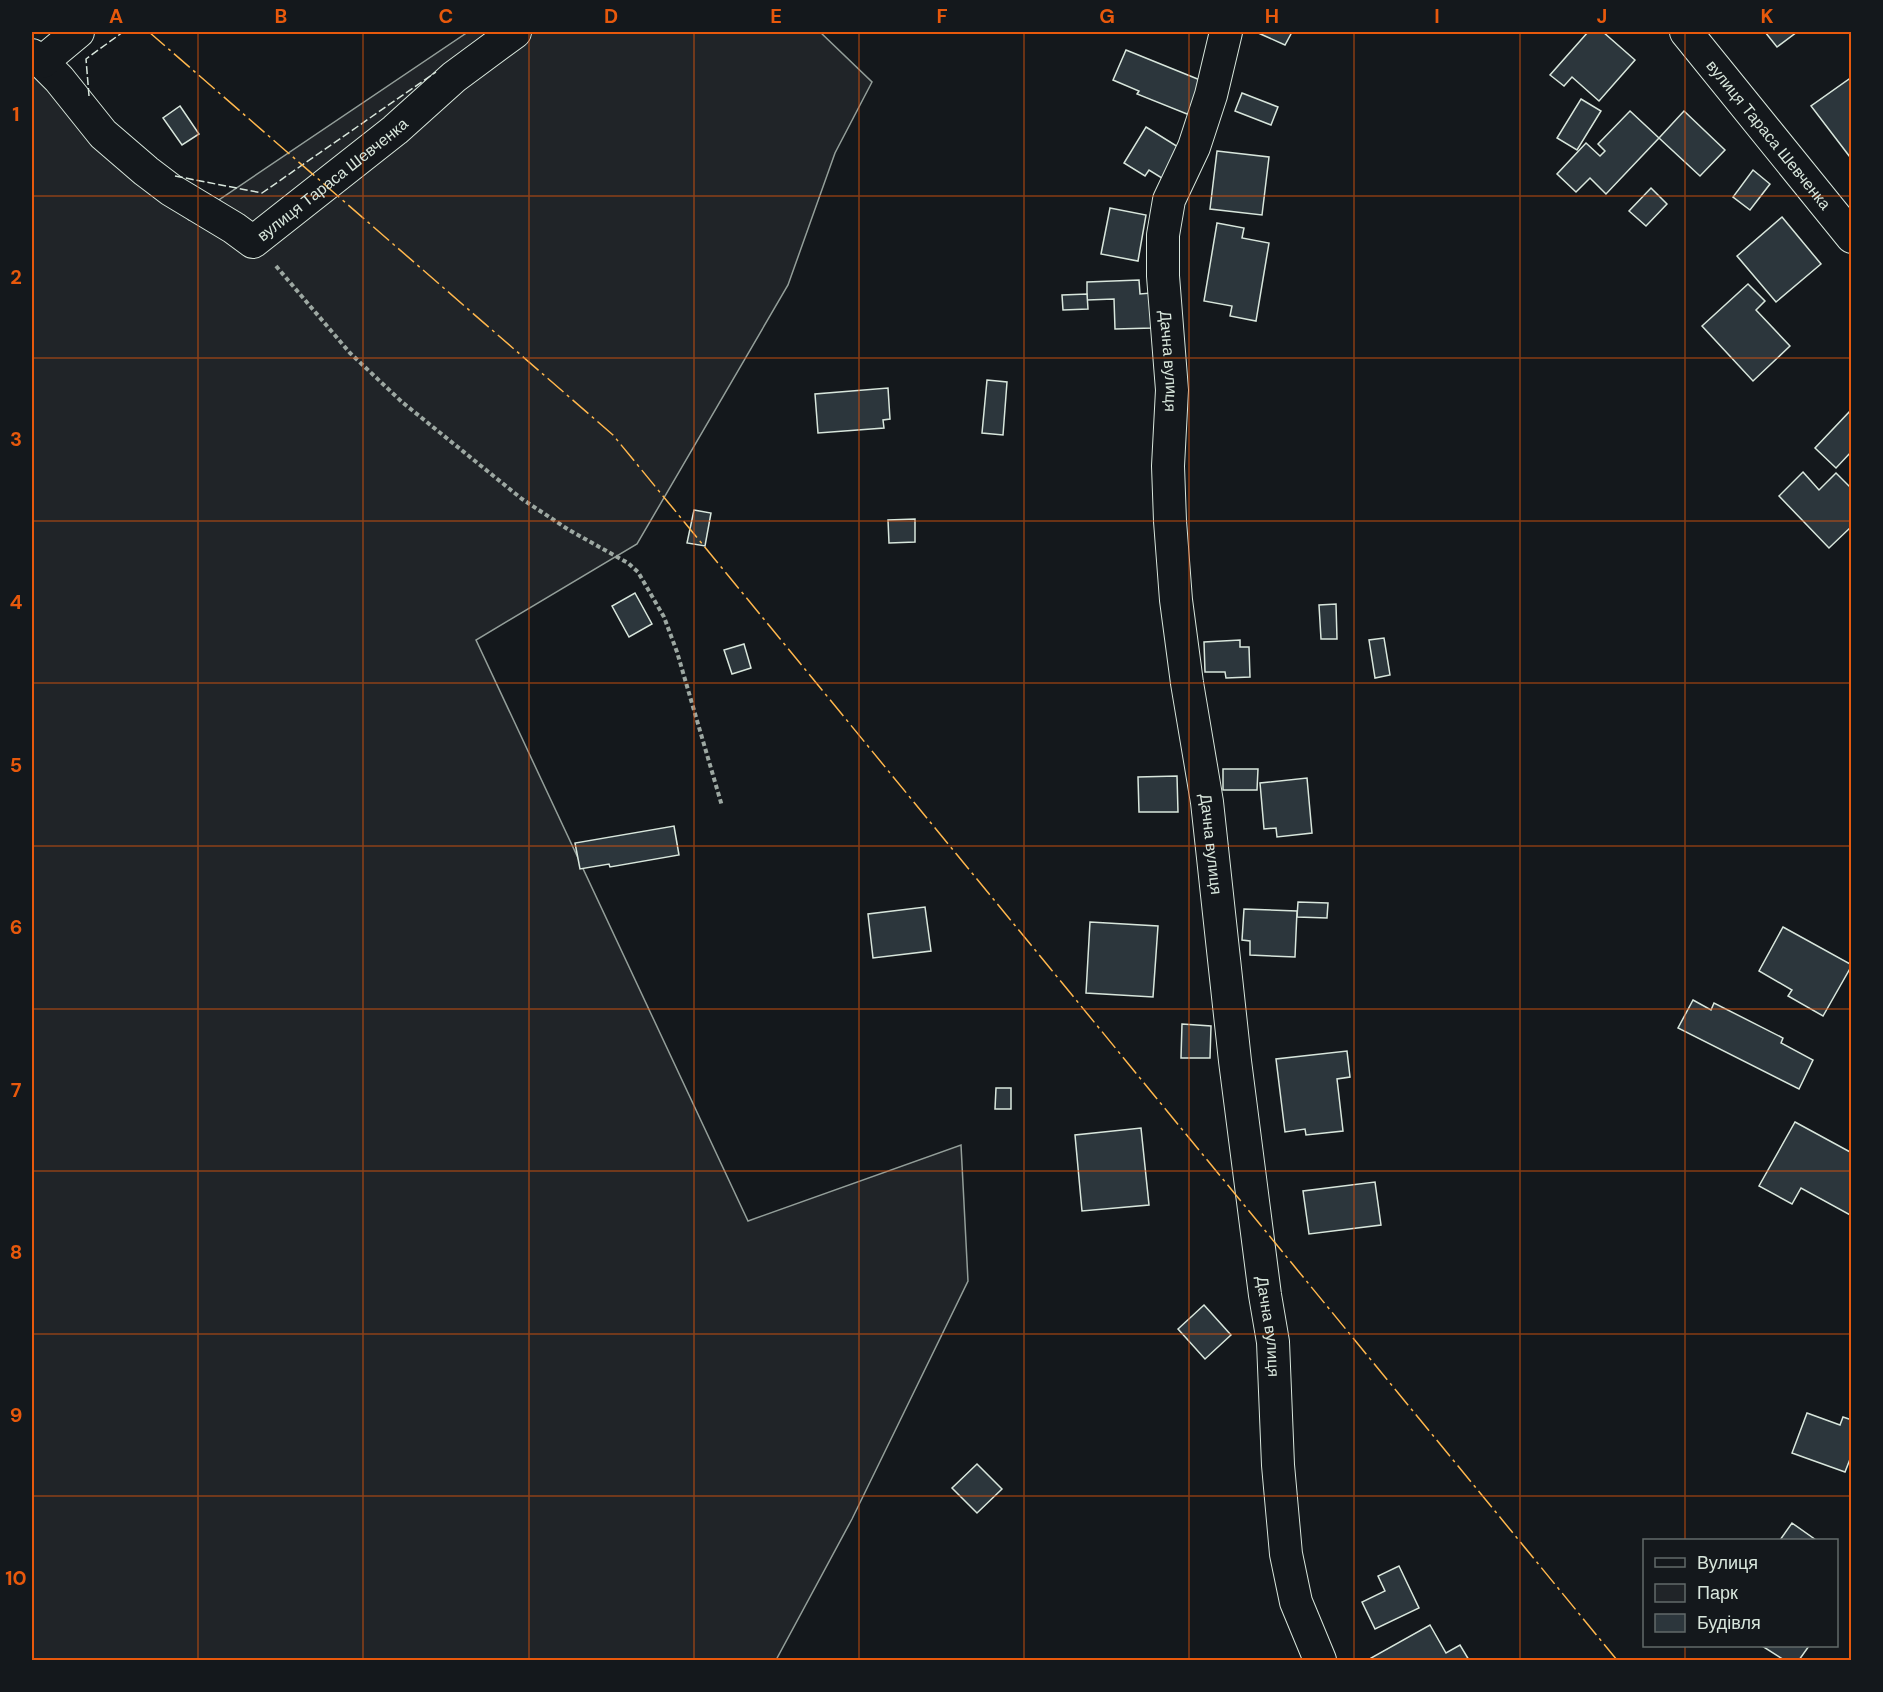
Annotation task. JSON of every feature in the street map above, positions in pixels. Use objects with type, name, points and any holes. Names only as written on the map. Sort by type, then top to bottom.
[{"type":"street","points":[[37,59],[78,32]]},
{"type":"street","name":"вулиця Тараса Шевченка","points":[[37,59],[59,79],[103,134],[146,171],[171,190],[253,242],[395,130],[454,77],[515,32]]},
{"type":"street","name":"Дачна вулиця","points":[[1226,32],[1219,69],[1194,147],[1169,200],[1163,235],[1163,276],[1172,390],[1168,466],[1170,521],[1176,600],[1207,802],[1234,1061],[1273,1342],[1278,1465],[1286,1554],[1296,1602],[1320,1660]]},
{"type":"street","name":"вулиця Тараса Шевченка","points":[[1686,32],[1851,237]]},
{"type":"path","points":[[253,242],[350,353],[402,402],[522,499],[638,572],[664,617],[677,652],[722,806]]},
{"type":"green space","points":[[468,32],[820,32],[872,82],[835,153],[788,285],[637,544],[476,640],[748,1221],[961,1145],[968,1281],[852,1519],[776,1660],[32,1660],[32,68],[189,220]]},
{"type":"building","points":[[1256,32],[1292,32],[1285,45]]},
{"type":"building","points":[[1588,32],[1603,32],[1635,60],[1599,101],[1572,77],[1564,86],[1550,75]]},
{"type":"building","points":[[1765,32],[1797,32],[1777,47]]},
{"type":"building","points":[[1126,50],[1205,82],[1192,116],[1137,94],[1139,91],[1113,80]]},
{"type":"building","points":[[1852,77],[1852,155],[1850,157],[1811,106]]},
{"type":"building","points":[[1242,93],[1278,107],[1271,125],[1235,111]]},
{"type":"building","points":[[1581,99],[1601,111],[1577,150],[1557,138]]},
{"type":"building","points":[[180,106],[199,134],[182,145],[163,118]]},
{"type":"building","points":[[1630,111],[1659,138],[1606,194],[1590,178],[1576,192],[1557,174],[1586,143],[1600,156],[1605,151],[1598,144]]},
{"type":"building","points":[[1684,111],[1725,150],[1700,176],[1659,138]]},
{"type":"building","points":[[1146,127],[1183,150],[1165,180],[1149,170],[1145,176],[1124,163]]},
{"type":"building","points":[[1217,151],[1269,157],[1262,215],[1210,209]]},
{"type":"building","points":[[1753,170],[1770,184],[1750,210],[1733,197]]},
{"type":"building","points":[[1651,188],[1667,204],[1646,226],[1629,211]]},
{"type":"building","points":[[1110,208],[1146,215],[1138,261],[1101,254]]},
{"type":"building","points":[[1782,217],[1821,264],[1776,302],[1737,256]]},
{"type":"building","points":[[1217,223],[1244,228],[1242,238],[1269,243],[1256,321],[1230,316],[1232,306],[1204,301]]},
{"type":"building","points":[[1139,280],[1140,294],[1151,293],[1153,328],[1115,329],[1114,299],[1087,300],[1087,282]]},
{"type":"building","points":[[1748,284],[1765,301],[1756,310],[1790,346],[1753,381],[1702,326]]},
{"type":"building","points":[[1087,294],[1088,309],[1063,310],[1062,295]]},
{"type":"building","points":[[987,380],[1007,382],[1003,435],[982,433]]},
{"type":"building","points":[[888,388],[890,419],[883,420],[884,428],[818,433],[815,394]]},
{"type":"building","points":[[1852,409],[1852,451],[1836,468],[1815,448]]},
{"type":"building","points":[[1803,472],[1819,490],[1836,473],[1852,489],[1852,526],[1829,548],[1779,496]]},
{"type":"building","points":[[694,510],[711,513],[705,546],[687,543]]},
{"type":"building","points":[[915,519],[915,542],[889,543],[888,520]]},
{"type":"building","points":[[635,593],[652,624],[629,637],[612,606]]},
{"type":"building","points":[[1336,604],[1337,639],[1321,639],[1319,605]]},
{"type":"building","points":[[1384,638],[1390,675],[1375,678],[1369,640]]},
{"type":"building","points":[[1240,640],[1240,647],[1249,647],[1250,677],[1226,678],[1225,672],[1205,672],[1204,642]]},
{"type":"building","points":[[744,644],[751,668],[732,674],[724,650]]},
{"type":"building","points":[[1223,769],[1258,769],[1257,790],[1223,790]]},
{"type":"building","points":[[1177,776],[1178,812],[1139,812],[1138,777]]},
{"type":"building","points":[[1307,778],[1312,833],[1277,837],[1276,828],[1264,829],[1260,783]]},
{"type":"building","points":[[674,826],[679,855],[610,867],[609,864],[580,869],[575,843]]},
{"type":"building","points":[[1298,902],[1328,903],[1327,918],[1297,917]]},
{"type":"building","points":[[925,907],[931,951],[873,958],[868,914]]},
{"type":"building","points":[[1244,909],[1297,911],[1295,957],[1250,955],[1250,941],[1242,940]]},
{"type":"building","points":[[1090,922],[1158,926],[1153,997],[1086,993]]},
{"type":"building","points":[[1783,927],[1852,965],[1823,1016],[1788,996],[1792,990],[1759,971]]},
{"type":"building","points":[[1693,1000],[1711,1010],[1714,1003],[1783,1038],[1781,1043],[1813,1060],[1799,1089],[1678,1028]]},
{"type":"building","points":[[1182,1024],[1211,1026],[1210,1058],[1181,1058]]},
{"type":"building","points":[[1347,1051],[1350,1077],[1337,1079],[1343,1131],[1306,1135],[1305,1129],[1285,1132],[1276,1059]]},
{"type":"building","points":[[996,1088],[1011,1088],[1011,1109],[995,1109]]},
{"type":"building","points":[[1795,1122],[1852,1153],[1852,1216],[1801,1188],[1792,1204],[1759,1186]]},
{"type":"building","points":[[1141,1128],[1149,1205],[1082,1211],[1075,1135]]},
{"type":"building","points":[[1375,1182],[1381,1225],[1309,1234],[1303,1191]]},
{"type":"building","points":[[1204,1305],[1231,1335],[1205,1359],[1178,1329]]},
{"type":"building","points":[[1807,1413],[1840,1425],[1843,1417],[1852,1420],[1852,1454],[1845,1472],[1792,1453]]},
{"type":"building","points":[[977,1464],[1002,1489],[977,1513],[952,1488]]},
{"type":"building","points":[[1792,1523],[1815,1539],[1781,1539]]},
{"type":"building","points":[[1399,1566],[1419,1608],[1375,1629],[1362,1602],[1385,1591],[1378,1576]]},
{"type":"building","points":[[1430,1625],[1446,1653],[1460,1645],[1469,1660],[1372,1660],[1371,1658]]},
{"type":"building","points":[[1764,1647],[1808,1647],[1799,1660],[1784,1660]]},
{"type":"fence","points":[[89,96],[86,59],[123,32]]},
{"type":"fence","points":[[175,176],[262,193],[436,72]]},
{"type":"power","points":[[149,32],[613,435],[1617,1660]]}]
